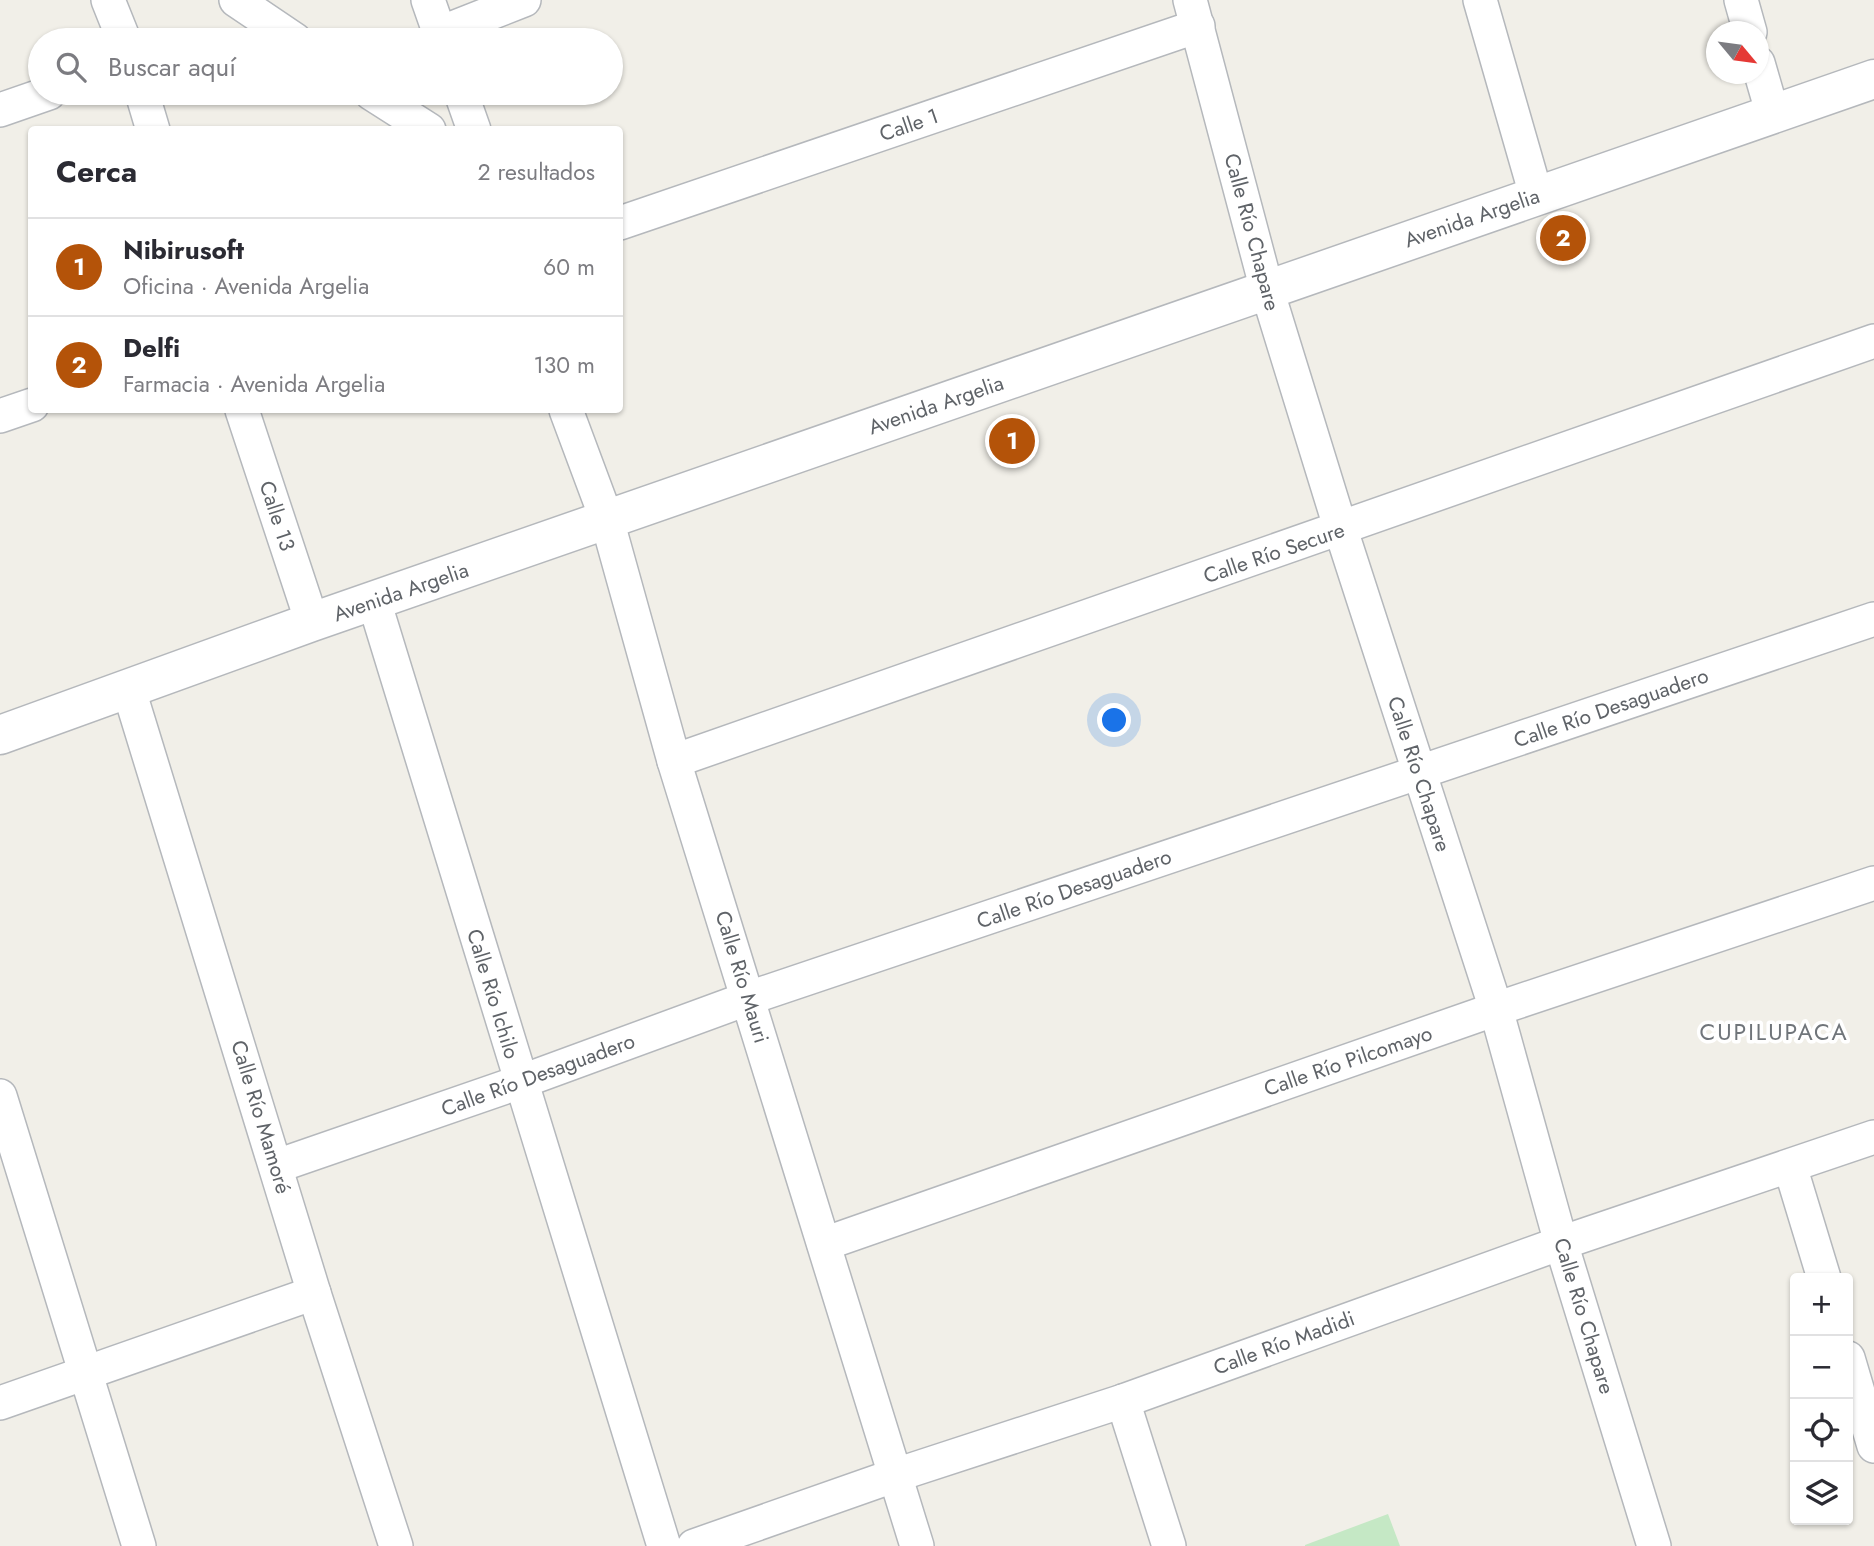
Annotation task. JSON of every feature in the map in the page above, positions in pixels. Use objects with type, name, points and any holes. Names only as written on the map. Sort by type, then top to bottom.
[{"type":"street","points":[[108,0],[119,28]]},
{"type":"street","points":[[236,0],[277,28]]},
{"type":"street","points":[[428,0],[438,28]]},
{"type":"street","points":[[459,28],[524,0]]},
{"type":"street","points":[[1480,0],[1536,195]]},
{"type":"street","points":[[1741,0],[1747,21]]},
{"type":"street","name":"Calle 1","points":[[623,222],[1194,13]]},
{"type":"street","name":"Calle Río Chapare","points":[[1194,13],[1267,290],[1340,530],[1496,1009],[1561,1243],[1654,1546]]},
{"type":"street","name":"Avenida Argelia","points":[[0,735],[312,622],[1874,79]]},
{"type":"street","points":[[1765,84],[1773,115]]},
{"type":"street","points":[[0,110],[28,100]]},
{"type":"street","points":[[146,105],[152,126]]},
{"type":"street","points":[[390,105],[423,126]]},
{"type":"street","points":[[465,105],[473,126]]},
{"type":"street","name":"Calle Río Secure","points":[[674,761],[1874,341]]},
{"type":"street","points":[[0,416],[28,406]]},
{"type":"street","name":"Calle 13","points":[[243,413],[312,622]]},
{"type":"street","name":"Calle Río Mauri","points":[[567,413],[607,520],[674,761],[917,1546]]},
{"type":"street","name":"Calle Río Ichilo","points":[[374,601],[664,1546]]},
{"type":"street","name":"Calle Río Desaguadero","points":[[276,1166],[520,1082],[749,998],[1874,618]]},
{"type":"street","name":"Calle Río Mamoré","points":[[128,687],[314,1293],[396,1546]]},
{"type":"street","name":"Calle Río Pilcomayo","points":[[824,1244],[1496,1009],[1874,883]]},
{"type":"street","points":[[0,1096],[139,1546]]},
{"type":"street","name":"Calle Río Madidi","points":[[694,1546],[896,1475],[1123,1401],[1561,1243],[1874,1137]]},
{"type":"street","points":[[1790,1166],[1822,1273]]},
{"type":"street","points":[[0,1403],[314,1293]]},
{"type":"street","points":[[1853,1375],[1874,1446]]},
{"type":"street","points":[[1123,1401],[1169,1546]]},
{"type":"green space","points":[[1388,1514],[1400,1546],[1305,1546],[1305,1545]]},
{"type":"place","name":"Delfi","points":[[1563,238]]},
{"type":"place","name":"Nibirusoft","points":[[1012,441]]},
{"type":"district","name":"CUPILUPACA","points":[[1774,1032]]}]
